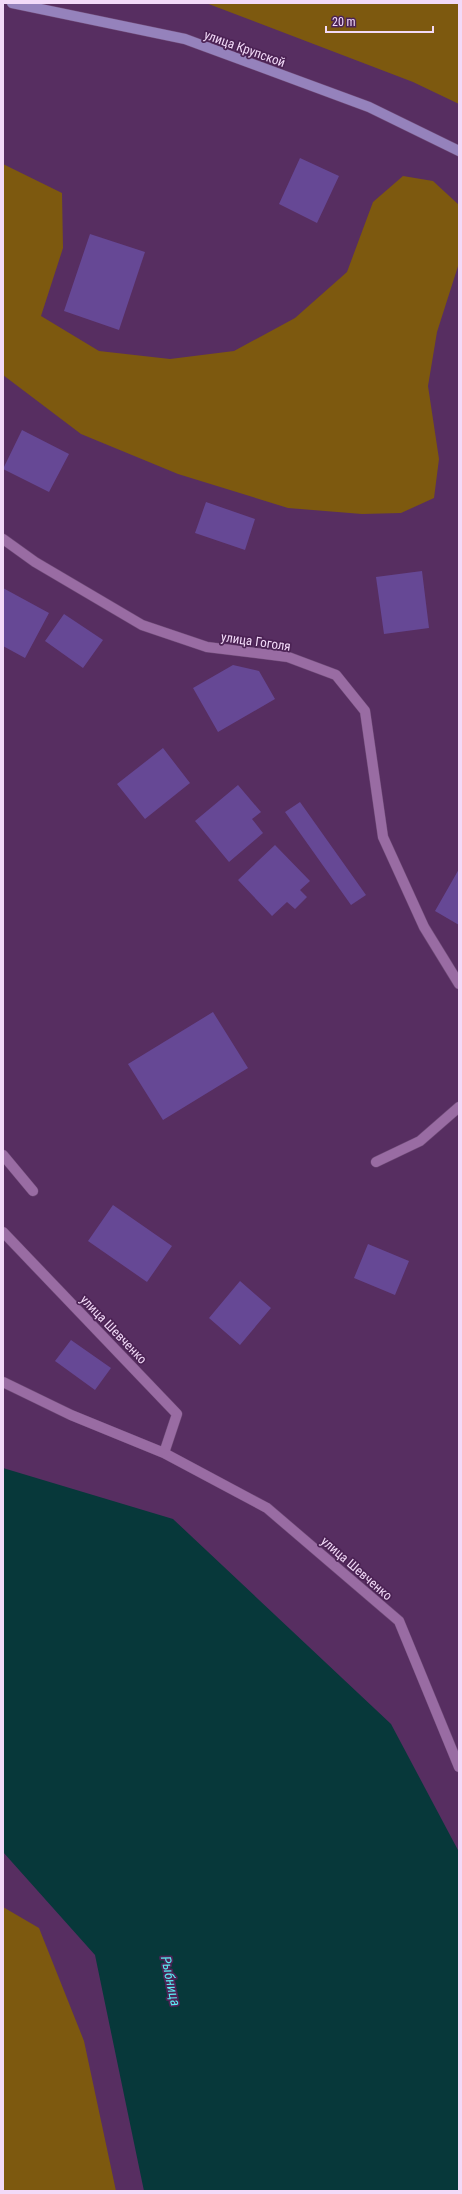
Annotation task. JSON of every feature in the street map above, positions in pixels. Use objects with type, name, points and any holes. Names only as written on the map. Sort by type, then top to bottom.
[{"type":"street","name":"улица Крупской","points":[[12,3],[185,39],[369,107],[459,151]]},
{"type":"street","name":"улица Гоголя","points":[[3,539],[35,562],[142,625],[207,648],[288,657],[336,674],[365,711],[384,837],[424,927],[459,984]]},
{"type":"street","points":[[442,957],[459,970]]},
{"type":"street","points":[[376,1162],[420,1141],[459,1107]]},
{"type":"street","points":[[3,1155],[32,1191]]},
{"type":"street","name":"улица Шевченко","points":[[3,1232],[177,1414],[164,1453]]},
{"type":"street","name":"улица Шевченко","points":[[3,1382],[72,1415],[164,1453],[267,1508],[399,1621],[459,1767]]},
{"type":"shaded area","points":[[206,3],[459,3],[459,104],[413,82]]},
{"type":"shaded area","points":[[3,164],[62,193],[63,248],[41,316],[99,351],[170,359],[234,351],[295,318],[347,272],[373,202],[403,176],[433,181],[459,205],[459,263],[437,332],[428,386],[439,459],[434,498],[401,513],[362,514],[288,508],[178,474],[81,434],[3,375]]},
{"type":"shaded area","points":[[3,1907],[39,1928],[84,2041],[116,2191],[3,2191]]},
{"type":"water","name":"Рыбница","points":[[3,1468],[173,1519],[391,1724],[459,1852],[459,2191],[144,2191],[95,1955],[3,1852]]},
{"type":"building","points":[[300,158],[339,176],[317,223],[279,204]]},
{"type":"building","points":[[90,234],[145,252],[119,330],[64,311]]},
{"type":"building","points":[[22,430],[69,454],[49,492],[3,469]]},
{"type":"building","points":[[206,502],[255,519],[245,550],[195,533]]},
{"type":"building","points":[[422,571],[429,628],[384,634],[376,577]]},
{"type":"building","points":[[3,588],[49,613],[25,658],[3,646]]},
{"type":"building","points":[[64,614],[103,640],[83,668],[45,641]]},
{"type":"building","points":[[233,665],[259,671],[275,699],[218,732],[193,688]]},
{"type":"building","points":[[163,748],[190,783],[145,819],[117,784]]},
{"type":"building","points":[[238,785],[261,812],[252,819],[263,833],[229,862],[195,821]]},
{"type":"building","points":[[300,802],[366,895],[351,905],[285,812]]},
{"type":"building","points":[[275,845],[310,881],[300,890],[307,897],[295,909],[287,902],[272,916],[238,880]]},
{"type":"building","points":[[459,869],[459,925],[435,911]]},
{"type":"building","points":[[213,1012],[248,1068],[163,1120],[128,1064]]},
{"type":"building","points":[[113,1205],[172,1246],[147,1282],[88,1241]]},
{"type":"building","points":[[368,1244],[409,1261],[395,1295],[354,1278]]},
{"type":"building","points":[[240,1281],[271,1308],[240,1345],[209,1318]]},
{"type":"building","points":[[71,1340],[111,1368],[95,1390],[55,1361]]}]
